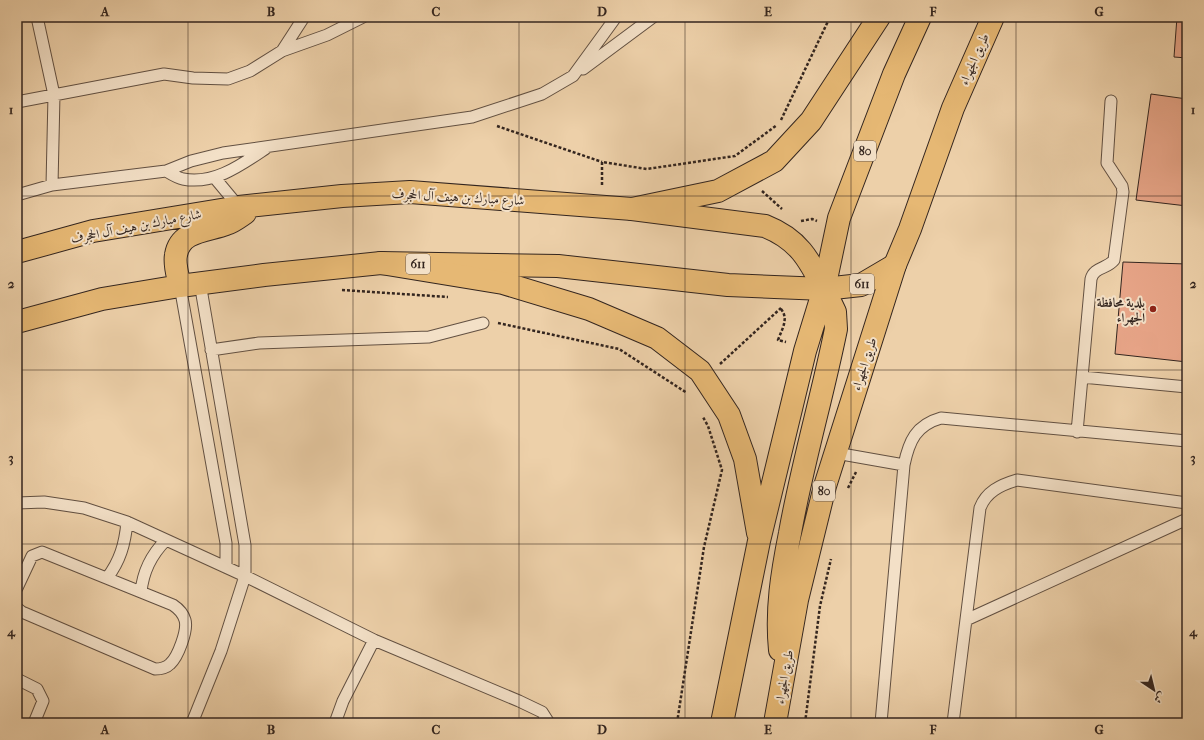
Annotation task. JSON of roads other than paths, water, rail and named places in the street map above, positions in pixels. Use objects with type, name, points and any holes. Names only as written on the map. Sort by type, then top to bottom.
[{"type":"main road","points":[[632,209],[718,191],[774,161],[811,121],[879,17]]},
{"type":"main road","name":"80","points":[[722,723],[759,541],[805,351],[824,289],[839,218],[894,74],[920,17]]},
{"type":"main road","name":"طريق الجهراء","points":[[775,723],[797,600],[825,486],[896,265],[953,108],[993,17]]},
{"type":"main road","name":"شارع مبارك بن هيف آل الحجرف","points":[[17,252],[93,232],[246,207],[342,196],[410,192],[602,206],[753,223],[777,230],[800,248],[810,261],[835,312],[836,329]]},
{"type":"main road","points":[[190,284],[176,265],[176,254],[181,243],[189,236],[236,220],[246,207]]},
{"type":"main road","points":[[380,263],[503,282],[589,309],[657,338],[700,371],[729,416],[745,459],[759,541]]},
{"type":"main road","name":"611","points":[[17,322],[102,299],[190,284],[380,263],[558,266],[728,285],[824,289],[861,285],[896,265]]},
{"type":"main road","points":[[784,677],[778,632],[780,587],[799,481],[836,329],[828,322],[823,321],[813,324]]},
{"type":"lane","points":[[37,17],[54,95],[52,185]]},
{"type":"lane","points":[[282,51],[304,17]]},
{"type":"lane","points":[[17,102],[164,74],[193,78],[228,79],[250,71],[282,51],[328,35],[362,17]]},
{"type":"lane","points":[[573,76],[616,17]]},
{"type":"lane","points":[[17,195],[52,185],[166,171],[191,161],[223,153],[472,117],[542,94],[573,76],[653,17]]},
{"type":"lane","points":[[1077,432],[1091,280],[1095,272],[1114,260],[1123,192],[1122,186],[1107,163],[1110,101]]},
{"type":"lane","points":[[166,171],[182,179],[214,177],[231,171],[268,147]]},
{"type":"lane","points":[[214,177],[246,207]]},
{"type":"lane","points":[[190,284],[211,350],[244,545],[245,576],[221,651],[192,723]]},
{"type":"lane","points":[[190,284],[226,543],[226,567]]},
{"type":"lane","points":[[211,350],[259,343],[428,337],[483,323]]},
{"type":"lane","points":[[1082,377],[1187,387]]},
{"type":"lane","points":[[881,723],[904,464],[908,447],[919,430],[928,422],[941,418],[1187,442]]},
{"type":"lane","points":[[836,453],[904,464]]},
{"type":"lane","points":[[953,723],[980,508],[984,498],[1004,484],[1017,480],[1187,503]]},
{"type":"lane","points":[[17,503],[44,502],[84,508],[127,522],[245,576],[374,640],[519,701],[542,712],[549,723]]},
{"type":"lane","points":[[966,620],[1187,519]]},
{"type":"lane","points":[[107,578],[116,566],[122,552],[126,537],[127,522]]},
{"type":"lane","points":[[141,592],[146,569],[151,558],[166,540]]},
{"type":"lane","points":[[17,588],[32,556],[42,552],[173,606],[183,614],[185,620],[185,634],[173,660],[161,669],[150,668],[22,612],[17,608]]},
{"type":"lane","points":[[335,723],[343,701],[374,640]]},
{"type":"lane","points":[[17,679],[37,689],[43,701],[34,723]]},
{"type":"place","name":"بلدية محافظة الجهراء","points":[[1153,309]]}]
